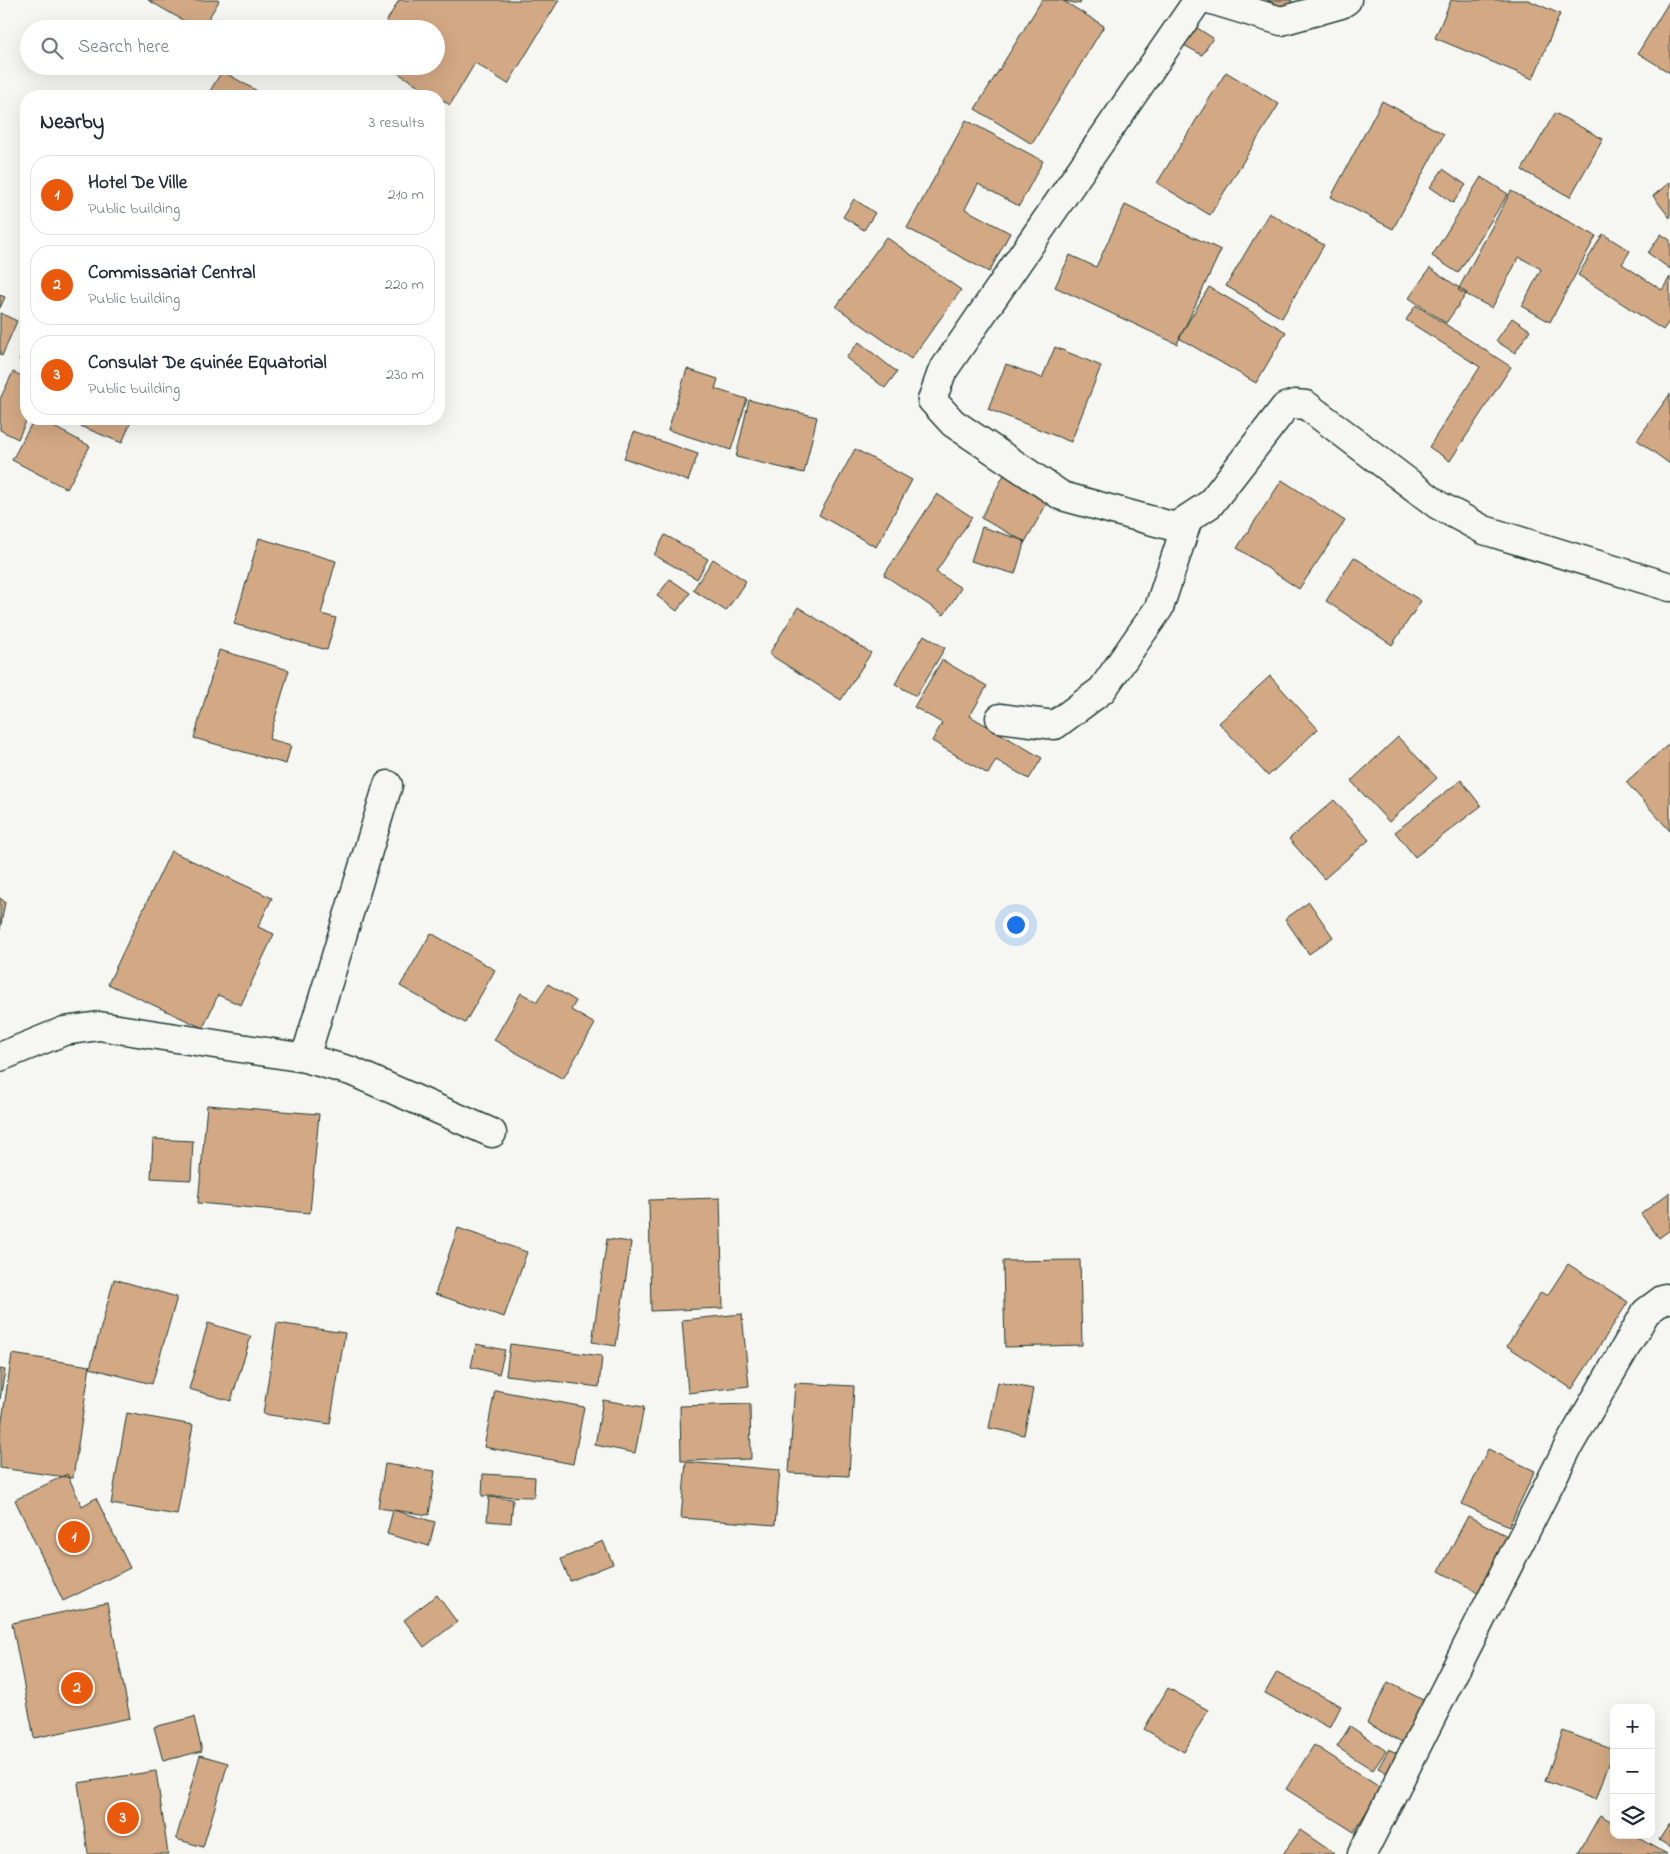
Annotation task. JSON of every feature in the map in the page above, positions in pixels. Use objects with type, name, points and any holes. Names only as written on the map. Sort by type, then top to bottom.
[{"type":"street","points":[[1198,0],[942,372],[932,400],[953,423],[1062,496],[1175,526],[1210,504],[1285,407],[1295,404],[1306,405],[1438,505],[1484,530],[1670,587]]},
{"type":"street","points":[[1212,0],[1281,21],[1341,4],[1347,0]]},
{"type":"street","points":[[1000,718],[1055,725],[1102,690],[1159,608],[1188,519]]},
{"type":"street","points":[[305,1058],[388,785]]},
{"type":"street","points":[[0,1057],[64,1031],[100,1026],[305,1058],[351,1071],[492,1133]]},
{"type":"street","points":[[1362,1854],[1570,1445],[1646,1312],[1665,1298],[1670,1298]]},
{"type":"building","points":[[148,0],[219,1],[207,20],[182,20]]},
{"type":"building","points":[[399,0],[559,0],[508,84],[475,63],[450,105],[445,102],[445,90],[426,90],[401,75],[445,75],[445,20],[387,20]]},
{"type":"building","points":[[1042,0],[1062,0],[1104,26],[1032,144],[975,109]]},
{"type":"building","points":[[1059,0],[1081,0],[1080,4]]},
{"type":"building","points":[[1267,0],[1292,0],[1287,10]]},
{"type":"building","points":[[1451,0],[1528,0],[1560,14],[1533,79],[1435,38]]},
{"type":"building","points":[[1670,0],[1670,73],[1638,53]]},
{"type":"building","points":[[1194,26],[1213,38],[1202,55],[1182,44]]},
{"type":"building","points":[[1226,72],[1279,104],[1210,215],[1157,183]]},
{"type":"building","points":[[220,75],[229,75],[255,90],[211,90]]},
{"type":"building","points":[[1382,101],[1444,134],[1393,229],[1331,197]]},
{"type":"building","points":[[1555,113],[1603,139],[1570,197],[1522,170]]},
{"type":"building","points":[[966,120],[1043,161],[1019,206],[978,184],[965,209],[1010,233],[989,272],[907,228]]},
{"type":"building","points":[[1443,169],[1466,185],[1453,203],[1430,187]]},
{"type":"building","points":[[1481,177],[1508,194],[1458,273],[1432,256]]},
{"type":"building","points":[[1670,182],[1670,218],[1653,196]]},
{"type":"building","points":[[1511,191],[1596,236],[1550,322],[1522,306],[1541,269],[1519,257],[1492,308],[1458,290]]},
{"type":"building","points":[[854,199],[875,213],[864,230],[843,217]]},
{"type":"building","points":[[1125,205],[1221,250],[1177,344],[1055,287],[1070,255],[1096,267]]},
{"type":"building","points":[[1269,213],[1324,245],[1282,318],[1226,286]]},
{"type":"building","points":[[1603,234],[1630,251],[1622,264],[1662,290],[1670,277],[1670,320],[1663,330],[1578,275]]},
{"type":"building","points":[[1661,234],[1670,240],[1670,269],[1648,253]]},
{"type":"building","points":[[886,237],[961,290],[911,359],[836,307]]},
{"type":"building","points":[[1430,268],[1467,293],[1446,323],[1409,298]]},
{"type":"building","points":[[1209,287],[1286,332],[1256,383],[1179,338]]},
{"type":"building","points":[[0,295],[5,297],[0,308]]},
{"type":"building","points":[[1416,305],[1511,367],[1450,461],[1429,447],[1480,367],[1406,320]]},
{"type":"building","points":[[0,313],[17,321],[2,356],[0,355]]},
{"type":"building","points":[[1512,318],[1530,330],[1515,353],[1496,341]]},
{"type":"building","points":[[859,342],[897,372],[885,388],[846,358]]},
{"type":"building","points":[[1055,347],[1101,366],[1071,442],[988,409],[1006,364],[1042,378]]},
{"type":"building","points":[[687,369],[718,379],[715,389],[747,399],[731,450],[668,430]]},
{"type":"building","points":[[13,372],[20,375],[20,425],[24,425],[18,439],[0,430],[0,399]]},
{"type":"building","points":[[1670,394],[1670,464],[1637,440]]},
{"type":"building","points":[[749,400],[817,417],[804,473],[736,457]]},
{"type":"building","points":[[31,425],[50,425],[90,446],[67,489],[12,460]]},
{"type":"building","points":[[78,425],[130,425],[122,443]]},
{"type":"building","points":[[634,432],[698,454],[688,481],[624,458]]},
{"type":"building","points":[[855,449],[912,480],[876,547],[819,515]]},
{"type":"building","points":[[1005,473],[1050,498],[1025,542],[981,518]]},
{"type":"building","points":[[1282,480],[1345,521],[1299,589],[1237,548]]},
{"type":"building","points":[[937,494],[972,517],[936,572],[961,588],[944,615],[884,575]]},
{"type":"building","points":[[982,527],[1025,541],[1015,574],[971,561]]},
{"type":"building","points":[[665,535],[708,559],[697,579],[654,555]]},
{"type":"building","points":[[259,538],[336,561],[321,614],[336,618],[327,650],[234,624]]},
{"type":"building","points":[[1354,557],[1421,601],[1392,645],[1326,601]]},
{"type":"building","points":[[713,559],[746,581],[726,611],[693,590]]},
{"type":"building","points":[[670,579],[690,593],[677,611],[657,596]]},
{"type":"building","points":[[798,607],[871,653],[841,700],[769,654]]},
{"type":"building","points":[[924,635],[945,648],[916,696],[895,684]]},
{"type":"building","points":[[219,650],[289,670],[269,739],[291,745],[286,764],[194,738]]},
{"type":"building","points":[[942,660],[987,686],[970,716],[1042,758],[1029,779],[996,760],[988,774],[932,741],[942,723],[914,707]]},
{"type":"building","points":[[1270,676],[1318,729],[1268,776],[1219,723]]},
{"type":"building","points":[[1398,737],[1437,778],[1389,822],[1351,781]]},
{"type":"building","points":[[1670,743],[1670,831],[1626,782]]},
{"type":"building","points":[[1461,780],[1481,806],[1415,857],[1395,832]]},
{"type":"building","points":[[1334,800],[1369,840],[1324,879],[1289,839]]},
{"type":"building","points":[[171,851],[272,898],[258,927],[274,934],[241,1005],[218,995],[203,1028],[108,984]]},
{"type":"building","points":[[0,898],[5,902],[0,930]]},
{"type":"building","points":[[1309,902],[1333,937],[1309,954],[1285,919]]},
{"type":"building","points":[[431,933],[495,970],[465,1023],[400,986]]},
{"type":"building","points":[[548,984],[576,1001],[571,1010],[595,1024],[563,1079],[494,1040],[521,993],[537,1002]]},
{"type":"building","points":[[207,1105],[319,1114],[310,1213],[198,1203]]},
{"type":"building","points":[[153,1139],[193,1141],[191,1180],[151,1178]]},
{"type":"building","points":[[1670,1192],[1670,1230],[1659,1238],[1641,1214]]},
{"type":"building","points":[[720,1198],[723,1308],[651,1311],[649,1200]]},
{"type":"building","points":[[458,1228],[527,1252],[504,1317],[435,1294]]},
{"type":"building","points":[[607,1239],[631,1242],[616,1346],[592,1342]]},
{"type":"building","points":[[1080,1260],[1082,1345],[1005,1347],[1003,1261]]},
{"type":"building","points":[[1568,1264],[1628,1302],[1572,1389],[1507,1346],[1541,1292],[1547,1296]]},
{"type":"building","points":[[114,1279],[177,1297],[152,1384],[90,1368]]},
{"type":"building","points":[[742,1314],[749,1386],[688,1393],[682,1320]]},
{"type":"building","points":[[208,1323],[251,1336],[231,1401],[189,1389]]},
{"type":"building","points":[[277,1323],[345,1333],[330,1424],[263,1414]]},
{"type":"building","points":[[476,1344],[505,1350],[499,1374],[471,1367]]},
{"type":"building","points":[[510,1344],[602,1356],[599,1387],[506,1375]]},
{"type":"building","points":[[12,1354],[90,1366],[73,1478],[0,1468],[0,1434]]},
{"type":"building","points":[[0,1369],[5,1370],[0,1399]]},
{"type":"building","points":[[998,1382],[1033,1389],[1024,1435],[989,1428]]},
{"type":"building","points":[[795,1383],[854,1386],[849,1476],[789,1473]]},
{"type":"building","points":[[495,1390],[584,1407],[573,1464],[484,1447]]},
{"type":"building","points":[[603,1400],[644,1407],[635,1453],[595,1445]]},
{"type":"building","points":[[750,1404],[751,1459],[681,1461],[680,1406]]},
{"type":"building","points":[[127,1413],[193,1425],[177,1515],[111,1504]]},
{"type":"building","points":[[1488,1449],[1535,1471],[1509,1526],[1462,1504]]},
{"type":"building","points":[[686,1462],[780,1470],[775,1525],[681,1518]]},
{"type":"building","points":[[385,1464],[435,1471],[429,1515],[378,1508]]},
{"type":"building","points":[[67,1474],[82,1506],[96,1498],[130,1568],[63,1601],[15,1500]]},
{"type":"building","points":[[483,1474],[535,1477],[534,1497],[482,1496]]},
{"type":"building","points":[[489,1497],[513,1499],[511,1523],[487,1521]]},
{"type":"building","points":[[393,1510],[435,1522],[429,1546],[387,1534]]},
{"type":"building","points":[[1468,1516],[1515,1540],[1485,1596],[1439,1571]]},
{"type":"building","points":[[603,1541],[613,1564],[570,1581],[561,1559]]},
{"type":"building","points":[[437,1595],[457,1622],[424,1647],[404,1620]]},
{"type":"building","points":[[107,1603],[130,1718],[34,1738],[12,1623]]},
{"type":"building","points":[[1277,1672],[1341,1706],[1330,1728],[1265,1693]]},
{"type":"building","points":[[1388,1682],[1431,1704],[1409,1746],[1367,1723]]},
{"type":"building","points":[[1168,1688],[1208,1710],[1184,1752],[1144,1729]]},
{"type":"building","points":[[194,1717],[202,1751],[163,1761],[154,1727]]},
{"type":"building","points":[[1350,1726],[1386,1751],[1373,1770],[1337,1747]]},
{"type":"building","points":[[1563,1731],[1610,1749],[1610,1761],[1596,1800],[1545,1781]]},
{"type":"building","points":[[1314,1745],[1381,1788],[1354,1832],[1286,1789]]},
{"type":"building","points":[[1389,1749],[1407,1759],[1396,1778],[1378,1768]]},
{"type":"building","points":[[200,1755],[228,1763],[203,1847],[176,1839]]},
{"type":"building","points":[[156,1771],[168,1854],[88,1854],[78,1783]]},
{"type":"building","points":[[1600,1815],[1610,1821],[1610,1839],[1641,1839],[1667,1854],[1578,1854]]},
{"type":"building","points":[[1670,1823],[1670,1847],[1659,1840]]},
{"type":"building","points":[[1300,1830],[1335,1854],[1283,1854]]},
{"type":"place","name":"Hotel De Ville","points":[[74,1537]]},
{"type":"place","name":"Commissariat Central","points":[[77,1688]]},
{"type":"place","name":"Consulat De Guinée Equatorial","points":[[123,1818]]}]
